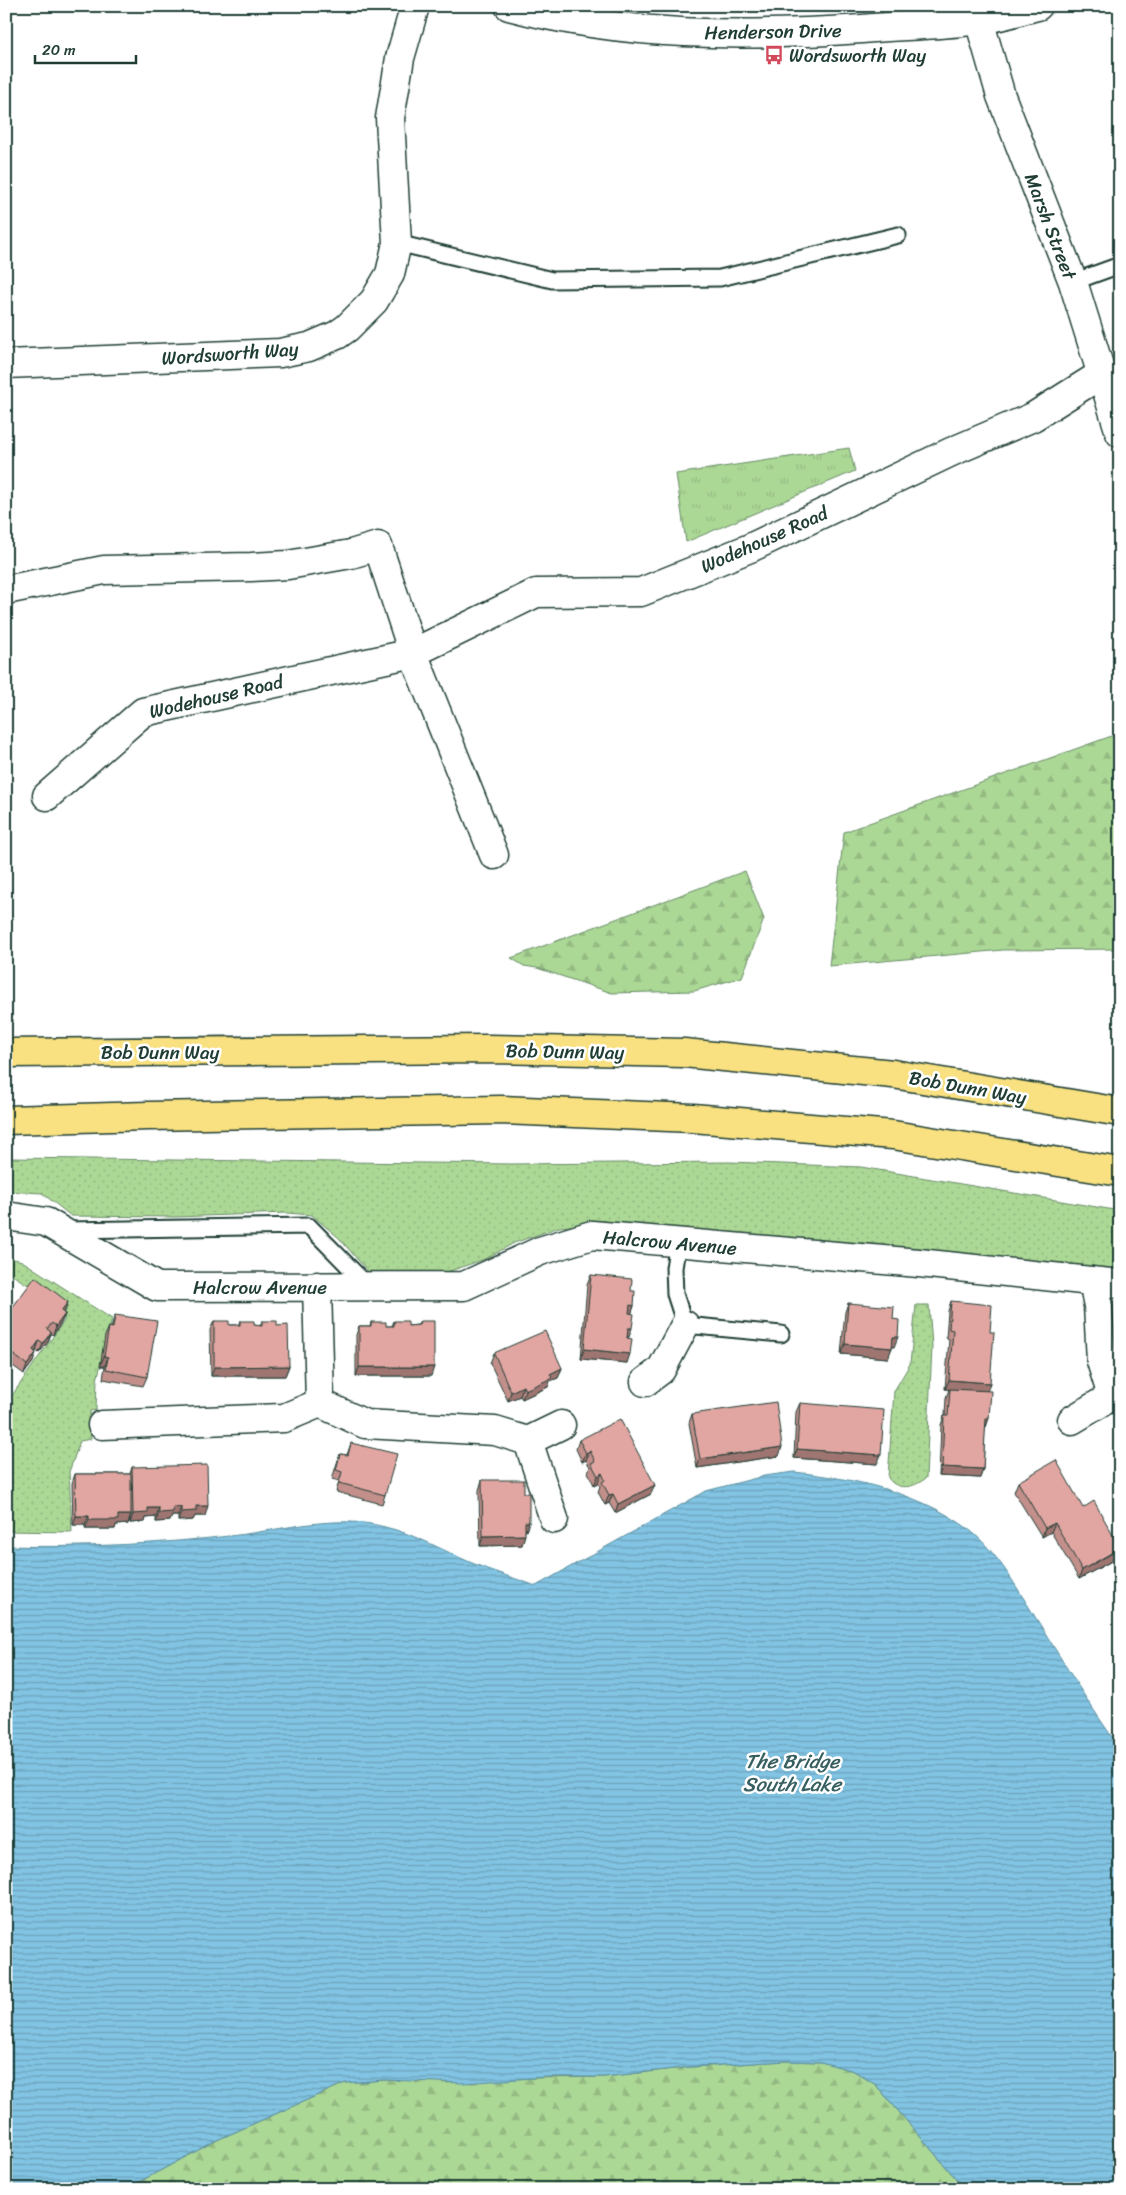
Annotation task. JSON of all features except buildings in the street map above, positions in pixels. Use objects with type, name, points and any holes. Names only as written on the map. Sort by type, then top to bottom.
[{"type":"main road","name":"Bob Dunn Way","points":[[6,1053],[488,1049],[684,1053],[893,1074],[1120,1112]]},
{"type":"main road","points":[[6,1120],[158,1115],[502,1110],[693,1118],[892,1135],[1120,1172]]},
{"type":"street","name":"Wordsworth Way","points":[[6,364],[247,356],[280,353],[310,348],[342,332],[356,321],[374,301],[390,274],[397,243],[390,118],[400,58],[415,6]]},
{"type":"street","name":"Henderson Drive","points":[[509,6],[646,31],[722,34],[818,32],[979,20],[1038,6]]},
{"type":"street","name":"Marsh Street","points":[[979,20],[999,89],[1073,282],[1100,375],[1120,433]]},
{"type":"street","name":"Wodehouse Road","points":[[47,796],[143,712],[414,653],[536,593],[641,592],[750,548],[952,452],[1033,417],[1100,375]]},
{"type":"street","points":[[6,590],[104,570],[251,567],[288,564],[351,554],[378,546],[414,653],[494,855]]},
{"type":"street","name":"Halcrow Avenue","points":[[6,1216],[46,1222],[156,1287],[464,1286],[540,1250],[592,1235],[1120,1284]]},
{"type":"street","points":[[1072,1420],[1116,1394],[1100,1361],[1098,1306],[1093,1281]]},
{"type":"street","points":[[317,1286],[320,1403]]},
{"type":"street","points":[[646,1382],[661,1370],[685,1325]]},
{"type":"street","points":[[102,1425],[284,1418],[320,1403],[364,1424],[495,1431],[528,1441],[560,1425]]},
{"type":"street","points":[[528,1441],[554,1519]]},
{"type":"lane","points":[[397,243],[552,280],[720,278],[898,235]]},
{"type":"lane","points":[[1073,282],[1120,265]]},
{"type":"lane","points":[[58,1230],[309,1226],[368,1286]]},
{"type":"lane","points":[[678,1242],[674,1268],[675,1294],[685,1325],[781,1334]]},
{"type":"green space","points":[[849,448],[855,471],[686,542],[676,474]]},
{"type":"green space","points":[[1120,733],[1120,949],[1003,950],[829,966],[844,832]]},
{"type":"green space","points":[[745,871],[764,919],[742,977],[694,991],[612,993],[537,968],[524,966],[511,958]]},
{"type":"green space","points":[[6,1158],[511,1164],[729,1162],[861,1167],[1120,1211],[1120,1276],[592,1224],[559,1227],[514,1243],[485,1259],[444,1273],[371,1275],[339,1238],[312,1215],[287,1213],[175,1217],[71,1216],[42,1193],[6,1191]]},
{"type":"green space","points":[[6,1257],[22,1261],[112,1319],[97,1380],[96,1410],[90,1411],[91,1439],[80,1441],[69,1472],[72,1532],[6,1531],[6,1404],[64,1321],[66,1309],[6,1271]]},
{"type":"green space","points":[[916,1305],[929,1305],[932,1346],[926,1478],[912,1486],[902,1487],[888,1478],[894,1391],[910,1364]]},
{"type":"green space","points":[[785,2061],[821,2062],[842,2067],[854,2071],[876,2085],[965,2189],[126,2189],[217,2140],[345,2083],[384,2080],[604,2077],[691,2067]]},
{"type":"water","name":"The Bridge South Lake","points":[[794,1472],[860,1482],[903,1495],[944,1513],[975,1535],[1006,1570],[1088,1702],[1120,1748],[1120,2189],[965,2189],[876,2085],[854,2071],[821,2062],[785,2061],[691,2067],[604,2077],[546,2077],[463,2083],[384,2080],[345,2083],[217,2140],[126,2189],[6,2189],[6,1546],[93,1546],[151,1543],[238,1535],[330,1522],[367,1523],[418,1538],[480,1566],[536,1586],[706,1491],[764,1476]]},
{"type":"place","name":"Wordsworth Way","points":[[774,55]]}]
